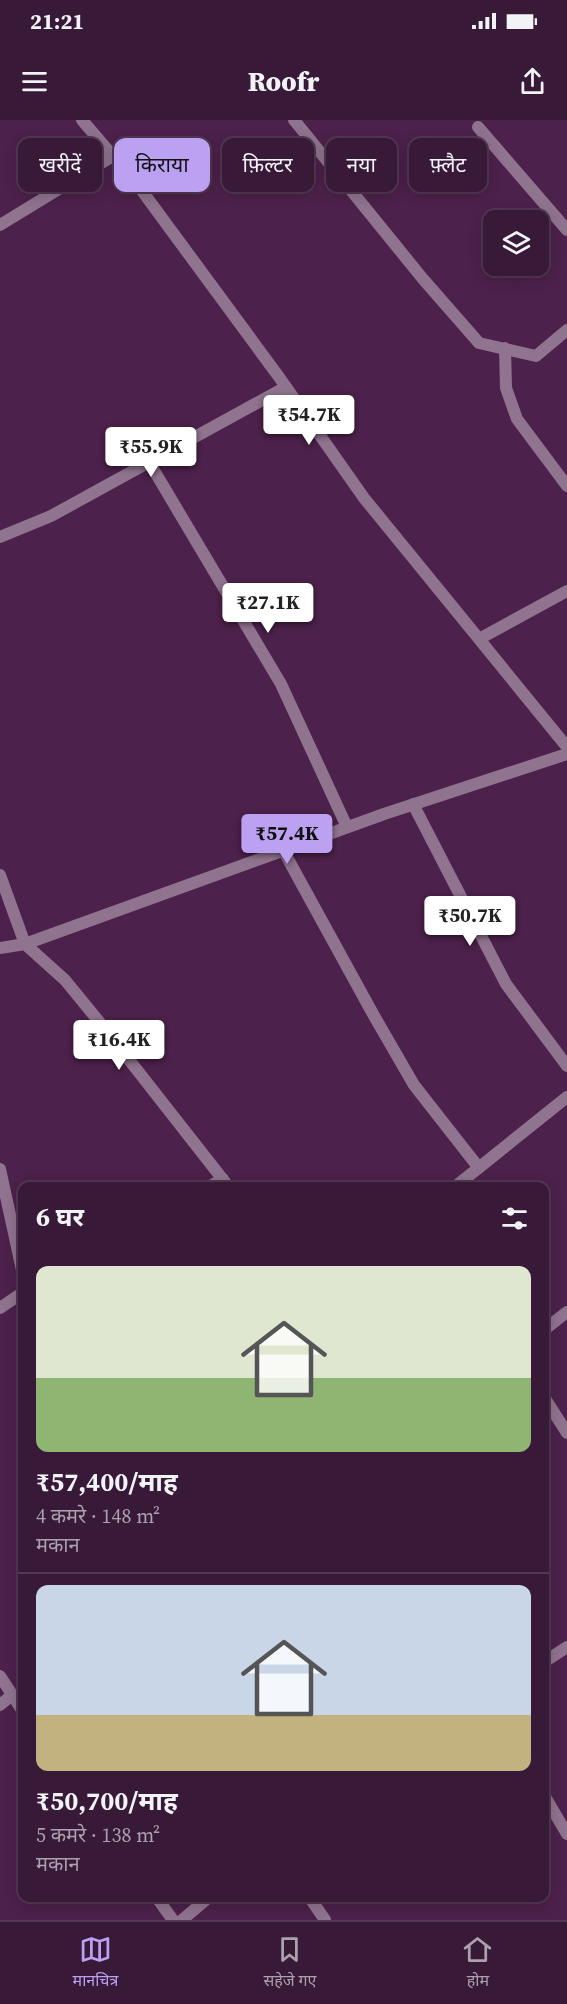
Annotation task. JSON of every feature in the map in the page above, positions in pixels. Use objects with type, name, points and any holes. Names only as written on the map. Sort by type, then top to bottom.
[{"type":"street","points":[[82,120],[137,184],[286,387],[364,498],[567,747]]},
{"type":"street","points":[[294,120],[423,279],[479,343],[536,356],[567,330]]},
{"type":"street","points":[[479,122],[567,230]]},
{"type":"street","points":[[0,225],[113,156]]},
{"type":"street","points":[[505,348],[506,388],[518,419],[567,486]]},
{"type":"street","points":[[0,537],[51,516],[286,387]]},
{"type":"street","points":[[149,462],[281,684],[347,827]]},
{"type":"street","points":[[479,639],[567,591]]},
{"type":"street","points":[[0,948],[25,944],[412,804],[567,754]]},
{"type":"street","points":[[412,804],[507,984],[567,1066]]},
{"type":"street","points":[[283,850],[367,1004],[414,1084],[479,1168]]},
{"type":"street","points":[[0,874],[25,944],[65,980],[224,1182]]},
{"type":"street","points":[[461,1182],[567,1097]]},
{"type":"street","points":[[0,1169],[18,1252]]},
{"type":"street","points":[[0,1308],[18,1296]]},
{"type":"street","points":[[549,1326],[567,1312]]},
{"type":"street","points":[[549,1405],[567,1433]]},
{"type":"street","points":[[549,1659],[567,1647]]},
{"type":"street","points":[[0,1676],[18,1704]]},
{"type":"street","points":[[0,1705],[12,1695]]},
{"type":"street","points":[[549,1803],[567,1834]]},
{"type":"street","points":[[160,1902],[173,1920]]},
{"type":"street","points":[[182,1920],[203,1902]]},
{"type":"street","points":[[313,1902],[325,1920]]}]
